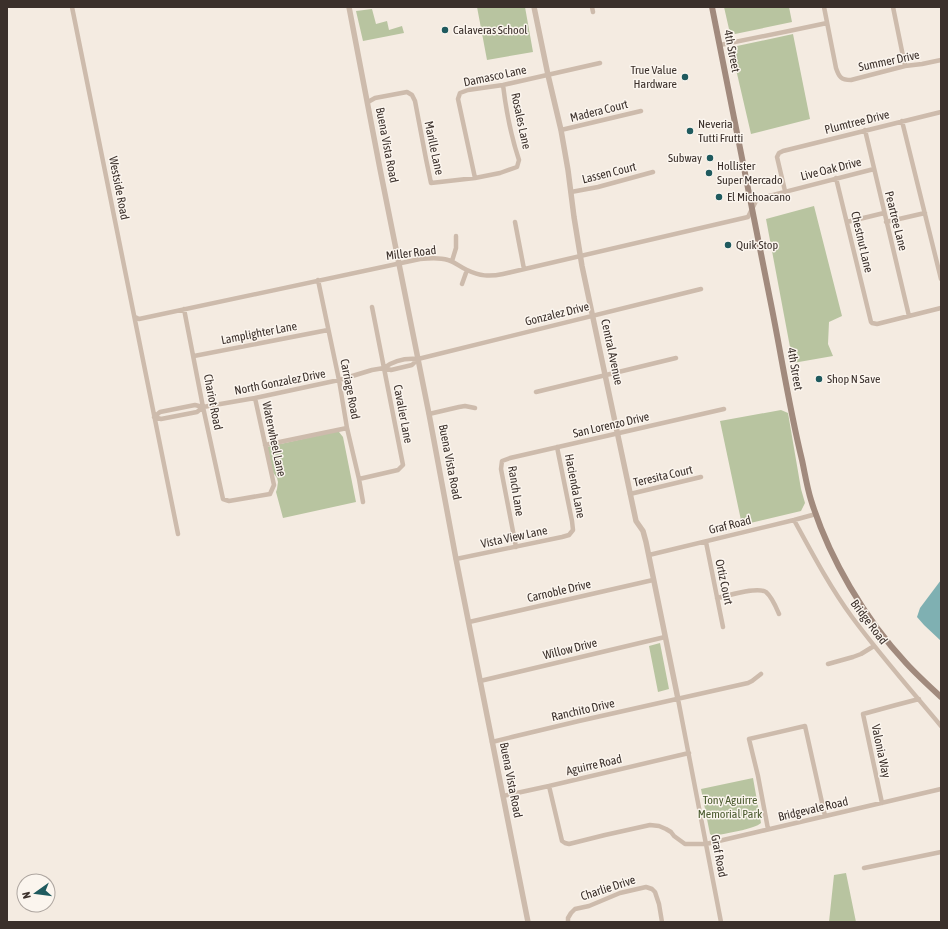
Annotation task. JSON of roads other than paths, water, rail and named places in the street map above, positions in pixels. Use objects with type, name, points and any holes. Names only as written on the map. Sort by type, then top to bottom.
[{"type":"main road","name":"4th Street","points":[[712,7],[795,430],[809,493],[816,514],[836,560],[854,595],[889,644],[941,697]]},
{"type":"street","name":"Westside Road","points":[[72,7],[178,534]]},
{"type":"street","name":"Buena Vista Road","points":[[349,7],[528,922]]},
{"type":"street","name":"Central Avenue","points":[[534,7],[561,130],[582,266],[636,521],[644,533],[649,555],[678,699]]},
{"type":"street","points":[[592,7],[594,12]]},
{"type":"street","points":[[720,44],[827,23],[824,7]]},
{"type":"street","points":[[893,7],[904,66]]},
{"type":"street","name":"Summer Drive","points":[[827,23],[836,68],[841,78],[846,80],[904,66],[941,60]]},
{"type":"street","name":"Damasco Lane","points":[[475,178],[458,99],[460,93],[468,90],[503,85],[600,63]]},
{"type":"street","name":"Rosales Lane","points":[[500,173],[517,167],[520,160],[515,148],[503,85]]},
{"type":"street","name":"Marille Lane","points":[[368,102],[375,98],[407,92],[412,95],[415,101],[431,183],[475,178],[500,173]]},
{"type":"street","name":"Madera Court","points":[[561,130],[641,111]]},
{"type":"street","name":"Plumtree Drive","points":[[785,192],[777,158],[779,153],[782,151],[902,121],[941,113]]},
{"type":"street","points":[[902,121],[941,276]]},
{"type":"street","name":"Peartree Lane","points":[[865,130],[909,316]]},
{"type":"street","name":"Live Oak Drive","points":[[752,209],[756,199],[874,168]]},
{"type":"street","name":"Lassen Court","points":[[571,192],[598,187],[653,172]]},
{"type":"street","name":"Chestnut Lane","points":[[836,178],[871,322],[874,324],[909,316]]},
{"type":"street","name":"Miller Road","points":[[135,318],[139,319],[399,263],[431,258],[440,258],[452,261],[467,270],[480,275],[488,276],[503,274],[748,217],[752,209]]},
{"type":"street","points":[[847,222],[884,213]]},
{"type":"street","points":[[886,222],[925,213]]},
{"type":"street","points":[[515,222],[524,269]]},
{"type":"street","points":[[452,261],[456,248],[456,236]]},
{"type":"street","points":[[462,284],[467,270]]},
{"type":"street","name":"Carriage Road","points":[[318,280],[363,502]]},
{"type":"street","name":"Gonzalez Drive","points":[[418,359],[701,290]]},
{"type":"street","name":"Cavalier Lane","points":[[359,479],[398,470],[403,465],[372,306]]},
{"type":"street","points":[[909,316],[941,308]]},
{"type":"street","name":"Chariot Road","points":[[184,309],[223,499],[229,501],[270,494],[274,485]]},
{"type":"street","name":"Lamplighter Lane","points":[[194,356],[328,330]]},
{"type":"street","name":"North Gonzalez Drive","points":[[154,417],[162,419],[197,412],[203,407],[255,398],[339,380],[384,368],[390,363],[410,358],[418,359]]},
{"type":"street","points":[[536,392],[676,358]]},
{"type":"street","name":"Waterwheel Lane","points":[[255,398],[274,485]]},
{"type":"street","points":[[429,414],[465,406],[475,408]]},
{"type":"street","name":"San Lorenzo Drive","points":[[502,461],[724,409]]},
{"type":"street","points":[[265,445],[347,428]]},
{"type":"street","name":"Hacienda Lane","points":[[557,447],[573,530]]},
{"type":"street","name":"Ranch Lane","points":[[502,461],[501,469],[516,547]]},
{"type":"street","name":"Teresita Court","points":[[630,494],[701,477]]},
{"type":"street","name":"Graf Road","points":[[649,555],[816,514]]},
{"type":"street","name":"Bridge Road","points":[[794,520],[833,589],[851,616],[941,726]]},
{"type":"street","name":"Vista View Lane","points":[[456,559],[562,537],[569,534],[573,530]]},
{"type":"street","name":"Ortiz Court","points":[[706,542],[723,627]]},
{"type":"street","name":"Carnoble Drive","points":[[469,622],[653,580]]},
{"type":"street","points":[[717,598],[753,590],[761,590],[768,594],[779,614]]},
{"type":"street","name":"Willow Drive","points":[[480,680],[665,637]]},
{"type":"street","points":[[828,664],[862,654],[874,646]]},
{"type":"street","name":"Ranchito Drive","points":[[492,742],[748,683],[761,674]]},
{"type":"street","name":"Graf Road","points":[[678,699],[721,922]]},
{"type":"street","name":"Valonia Way","points":[[882,803],[863,714],[919,699]]},
{"type":"street","points":[[768,829],[758,776],[748,739],[804,726],[825,816]]},
{"type":"street","name":"Aguirre Road","points":[[503,796],[689,753]]},
{"type":"street","name":"Bridgevale Road","points":[[549,786],[562,841],[565,844],[650,825],[659,826],[666,829],[685,844],[706,844],[941,789]]},
{"type":"street","points":[[864,868],[941,852]]},
{"type":"street","name":"Charlie Drive","points":[[568,922],[568,918],[575,909],[589,906],[620,893],[646,887],[655,892],[662,922]]},
{"type":"water","points":[[941,580],[941,641],[917,617],[920,608]]},
{"type":"place","name":"Calaveras School","points":[[445,30]]},
{"type":"place","name":"True Value Hardware","points":[[685,77]]},
{"type":"place","name":"Neveria Tutti Frutti","points":[[690,131]]},
{"type":"place","name":"Subway","points":[[710,158]]},
{"type":"place","name":"Hollister Super Mercado","points":[[709,173]]},
{"type":"place","name":"El Michoacano","points":[[719,197]]},
{"type":"place","name":"Quik Stop","points":[[728,245]]},
{"type":"place","name":"Shop N Save","points":[[819,379]]},
{"type":"park label","name":"Tony Aguirre Memorial Park","points":[[730,807]]}]
